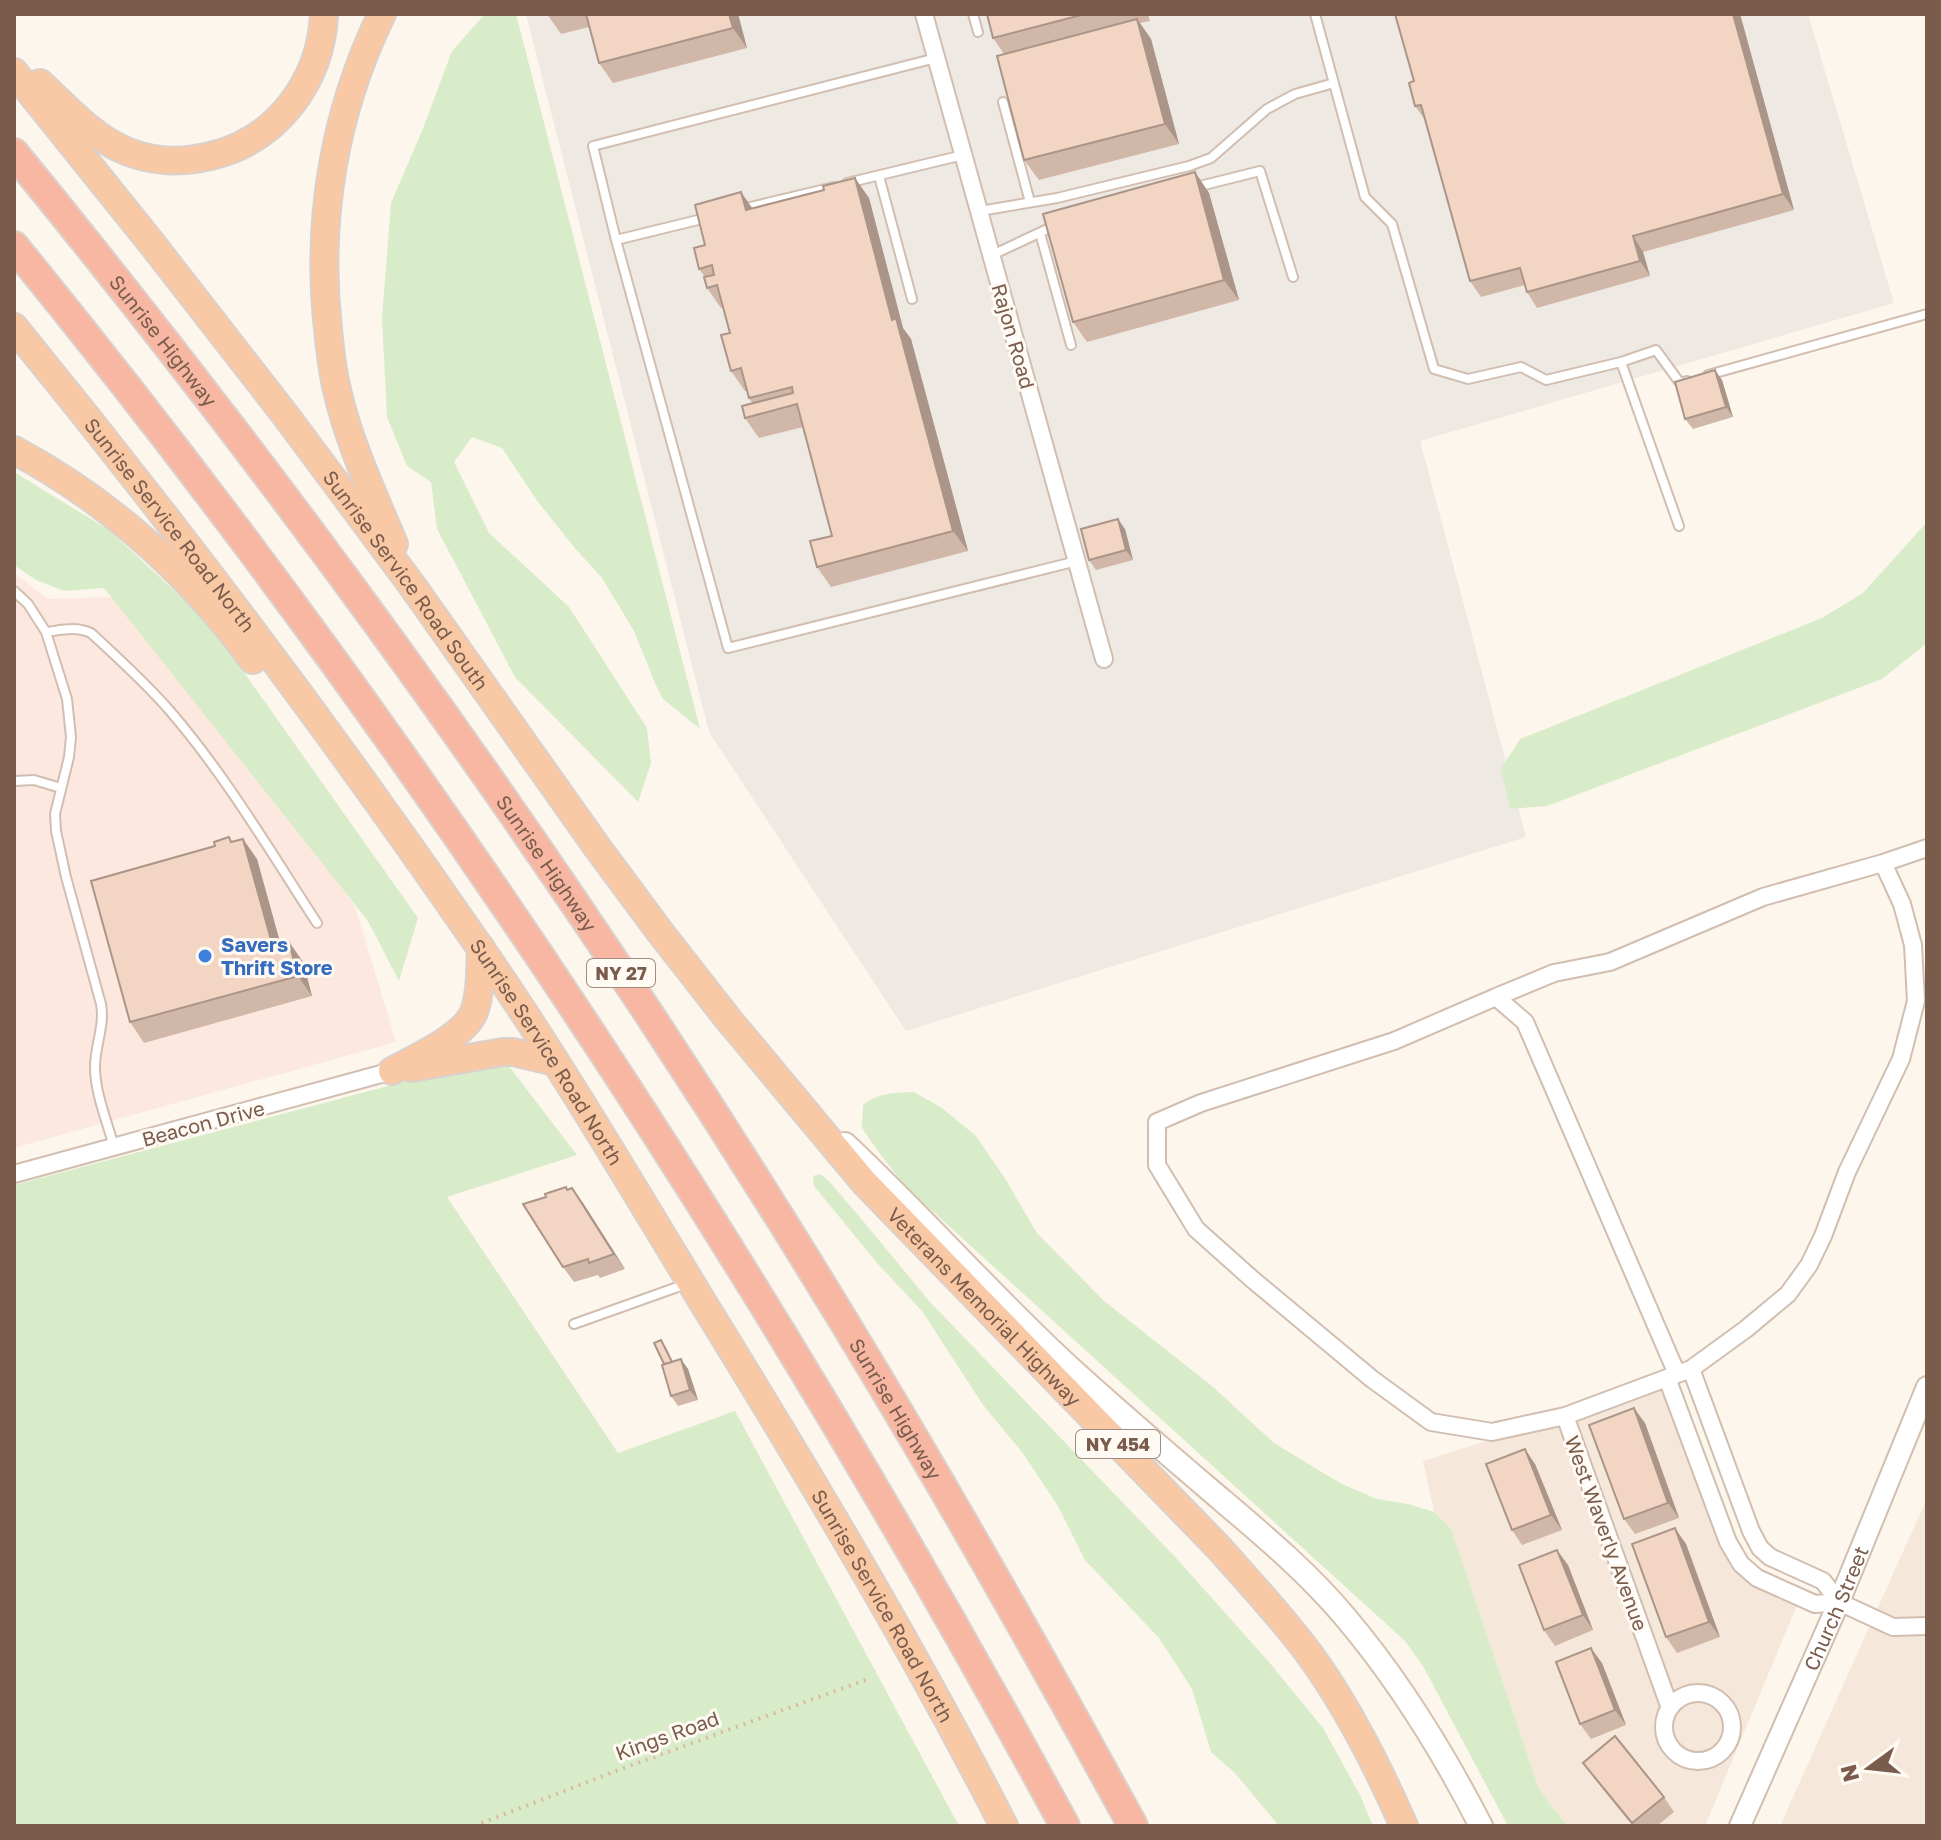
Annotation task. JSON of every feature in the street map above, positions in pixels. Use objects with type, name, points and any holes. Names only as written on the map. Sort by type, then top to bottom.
[{"type":"highway","points":[[14,60],[93,132],[110,143],[151,158],[174,161],[198,159],[221,154],[262,134],[277,121],[312,70],[320,49],[324,14]]},
{"type":"highway","points":[[382,14],[361,63],[337,141],[329,181],[325,303],[336,387],[346,423],[411,584]]},
{"type":"highway","name":"Sunrise Service Road South","points":[[14,72],[201,306],[411,584],[660,932],[790,1092]]},
{"type":"highway","name":"Sunrise Highway","points":[[14,153],[158,332],[310,531],[574,903],[731,1141],[856,1342],[944,1489],[1133,1826]]},
{"type":"highway","name":"NY 27","points":[[14,246],[170,444],[285,597],[452,830],[611,1064],[839,1427],[981,1672],[1065,1826]]},
{"type":"highway","name":"Sunrise Service Road North","points":[[14,327],[221,588],[481,948],[555,1062],[800,1462],[910,1650],[1004,1826]]},
{"type":"highway","points":[[14,450],[90,497],[181,574],[248,653],[329,761],[406,842]]},
{"type":"highway","points":[[392,1071],[457,1034],[473,1016],[481,948]]},
{"type":"highway","points":[[392,1071],[503,1052],[555,1062]]},
{"type":"highway","name":"Veterans Memorial Highway","points":[[790,1092],[864,1182],[1267,1601],[1311,1656],[1350,1717],[1385,1782],[1404,1826]]},
{"type":"main road","points":[[790,1092],[875,1172],[1057,1355],[1316,1585],[1346,1617],[1404,1693],[1434,1739],[1481,1826]]},
{"type":"street","name":"Rajon Road","points":[[924,14],[1104,659]]},
{"type":"street","points":[[1565,1416],[1492,1432],[1431,1422],[1372,1379],[1196,1229],[1157,1165],[1157,1122],[1201,1103],[1394,1041],[1554,973],[1610,962],[1763,897],[1927,848]]},
{"type":"street","name":"West Waverly Avenue","points":[[1670,1708],[1679,1698],[1690,1693],[1715,1697],[1726,1707],[1731,1718],[1728,1743],[1712,1758],[1698,1761],[1684,1758],[1671,1748],[1665,1736],[1665,1720],[1670,1708],[1565,1416],[1678,1373],[1746,1329],[1788,1294],[1809,1265],[1847,1172],[1901,1059],[1916,1001],[1913,945],[1902,904],[1883,863]]},
{"type":"street","points":[[1496,997],[1525,1022],[1678,1373],[1760,1548],[1770,1557],[1823,1581],[1839,1602],[1893,1627],[1927,1626]]},
{"type":"street","name":"Beacon Drive","points":[[14,1174],[392,1071]]},
{"type":"street","points":[[1678,1373],[1728,1542],[1741,1564],[1757,1578],[1815,1604],[1839,1602]]},
{"type":"street","name":"Church Street","points":[[1740,1826],[1839,1602],[1927,1387]]},
{"type":"lane","points":[[973,14],[978,32]]},
{"type":"lane","points":[[1315,14],[1365,197],[1392,224],[1434,369],[1468,379],[1521,367],[1546,380],[1656,350],[1680,383],[1927,314]]},
{"type":"lane","points":[[936,58],[593,146],[728,648],[1077,561]]},
{"type":"lane","points":[[979,211],[1082,192],[1189,166],[1211,158],[1267,109],[1295,94],[1334,83]]},
{"type":"lane","points":[[1003,102],[1030,202]]},
{"type":"lane","points":[[740,210],[963,155]]},
{"type":"lane","points":[[1186,190],[1260,171],[1293,277]]},
{"type":"lane","points":[[879,176],[912,299]]},
{"type":"lane","points":[[616,240],[709,218]]},
{"type":"lane","points":[[991,255],[1067,221]]},
{"type":"lane","points":[[1040,233],[1071,345]]},
{"type":"lane","points":[[1621,362],[1679,526]]},
{"type":"lane","points":[[14,591],[28,604],[46,632],[70,715],[69,757],[55,814],[56,831],[101,1004],[103,1024],[97,1049],[96,1077],[114,1147]]},
{"type":"lane","points":[[46,632],[73,628],[91,633],[170,711],[251,821],[317,923]]},
{"type":"lane","points":[[14,781],[34,780],[61,788]]},
{"type":"lane","points":[[574,1324],[691,1283]]},
{"type":"path","name":"Kings Road","points":[[474,1826],[871,1678]]},
{"type":"shaded area","points":[[526,14],[1808,14],[1894,303],[1420,441],[1526,837],[906,1031],[709,732]]},
{"type":"shaded area","points":[[14,573],[48,599],[113,597],[251,756],[355,906],[396,1042],[14,1148]]},
{"type":"shaded area","points":[[1667,1378],[1741,1564],[1800,1598],[1705,1826],[1568,1826],[1538,1786],[1451,1530],[1434,1512],[1423,1461],[1565,1416]]},
{"type":"shaded area","points":[[1927,1498],[1927,1826],[1780,1826]]},
{"type":"green space","points":[[485,14],[516,14],[700,729],[663,699],[634,631],[602,578],[538,502],[502,448],[472,437],[454,462],[489,533],[569,607],[647,728],[651,763],[638,802],[515,677],[437,529],[431,482],[407,466],[387,417],[382,319],[391,203],[452,51]]},
{"type":"green space","points":[[14,472],[109,530],[209,623],[418,918],[399,981],[368,921],[104,588],[64,591],[36,580],[14,565]]},
{"type":"green space","points":[[1927,522],[1927,643],[1882,679],[1547,806],[1510,809],[1501,769],[1520,739],[1822,618],[1863,593]]},
{"type":"green space","points":[[501,1056],[577,1155],[447,1197],[618,1453],[735,1411],[959,1826],[14,1826],[14,1185]]},
{"type":"green space","points":[[914,1092],[942,1108],[976,1136],[1036,1232],[1104,1301],[1212,1386],[1274,1443],[1340,1483],[1377,1499],[1434,1512],[1451,1529],[1538,1786],[1568,1826],[1508,1826],[1423,1666],[1405,1641],[906,1187],[862,1128],[863,1105],[881,1095]]},
{"type":"green space","points":[[820,1174],[930,1302],[1177,1559],[1269,1662],[1323,1728],[1360,1795],[1373,1826],[1279,1826],[1235,1773],[1211,1752],[1192,1689],[1159,1638],[1085,1560],[1058,1506],[1022,1452],[983,1405],[922,1311],[878,1264],[814,1186],[813,1176]]},
{"type":"building","points":[[586,14],[729,14],[733,28],[599,63]]},
{"type":"building","points":[[987,14],[1085,14],[993,38]]},
{"type":"building","points":[[1395,14],[1733,14],[1783,194],[1633,236],[1640,261],[1527,292],[1520,268],[1470,281],[1421,105],[1415,106],[1409,83],[1414,81]]},
{"type":"building","points":[[1137,19],[1165,124],[1024,160],[997,56]]},
{"type":"building","points":[[1195,172],[1224,280],[1073,322],[1043,214]]},
{"type":"building","points":[[855,178],[953,531],[817,567],[810,541],[832,536],[797,404],[745,418],[742,406],[793,393],[792,387],[749,398],[741,368],[731,371],[721,335],[730,333],[717,285],[707,288],[704,277],[714,275],[712,265],[699,269],[694,248],[705,245],[695,205],[741,192],[746,210],[824,190],[823,186]]},
{"type":"building","points":[[1715,370],[1726,407],[1685,419],[1675,382]]},
{"type":"building","points":[[1118,519],[1126,550],[1089,560],[1081,529]]},
{"type":"building","points":[[229,837],[231,842],[243,839],[273,947],[289,942],[298,976],[130,1022],[91,881],[215,846],[214,842]]},
{"type":"building","points":[[566,1187],[567,1190],[572,1188],[614,1254],[589,1263],[588,1259],[563,1267],[523,1204]]},
{"type":"building","points":[[661,1340],[672,1362],[664,1364],[654,1343]]},
{"type":"building","points":[[681,1359],[690,1390],[671,1396],[662,1365]]},
{"type":"building","points":[[1634,1408],[1668,1503],[1624,1519],[1589,1425]]},
{"type":"building","points":[[1525,1449],[1551,1515],[1512,1530],[1486,1464]]},
{"type":"building","points":[[1675,1528],[1709,1622],[1666,1637],[1632,1544]]},
{"type":"building","points":[[1557,1550],[1583,1615],[1544,1630],[1519,1565]]},
{"type":"building","points":[[1591,1648],[1615,1710],[1580,1724],[1556,1662]]},
{"type":"building","points":[[1615,1736],[1664,1797],[1632,1823],[1583,1763]]},
{"type":"place","name":"Savers Thrift Store","points":[[205,956]]}]
